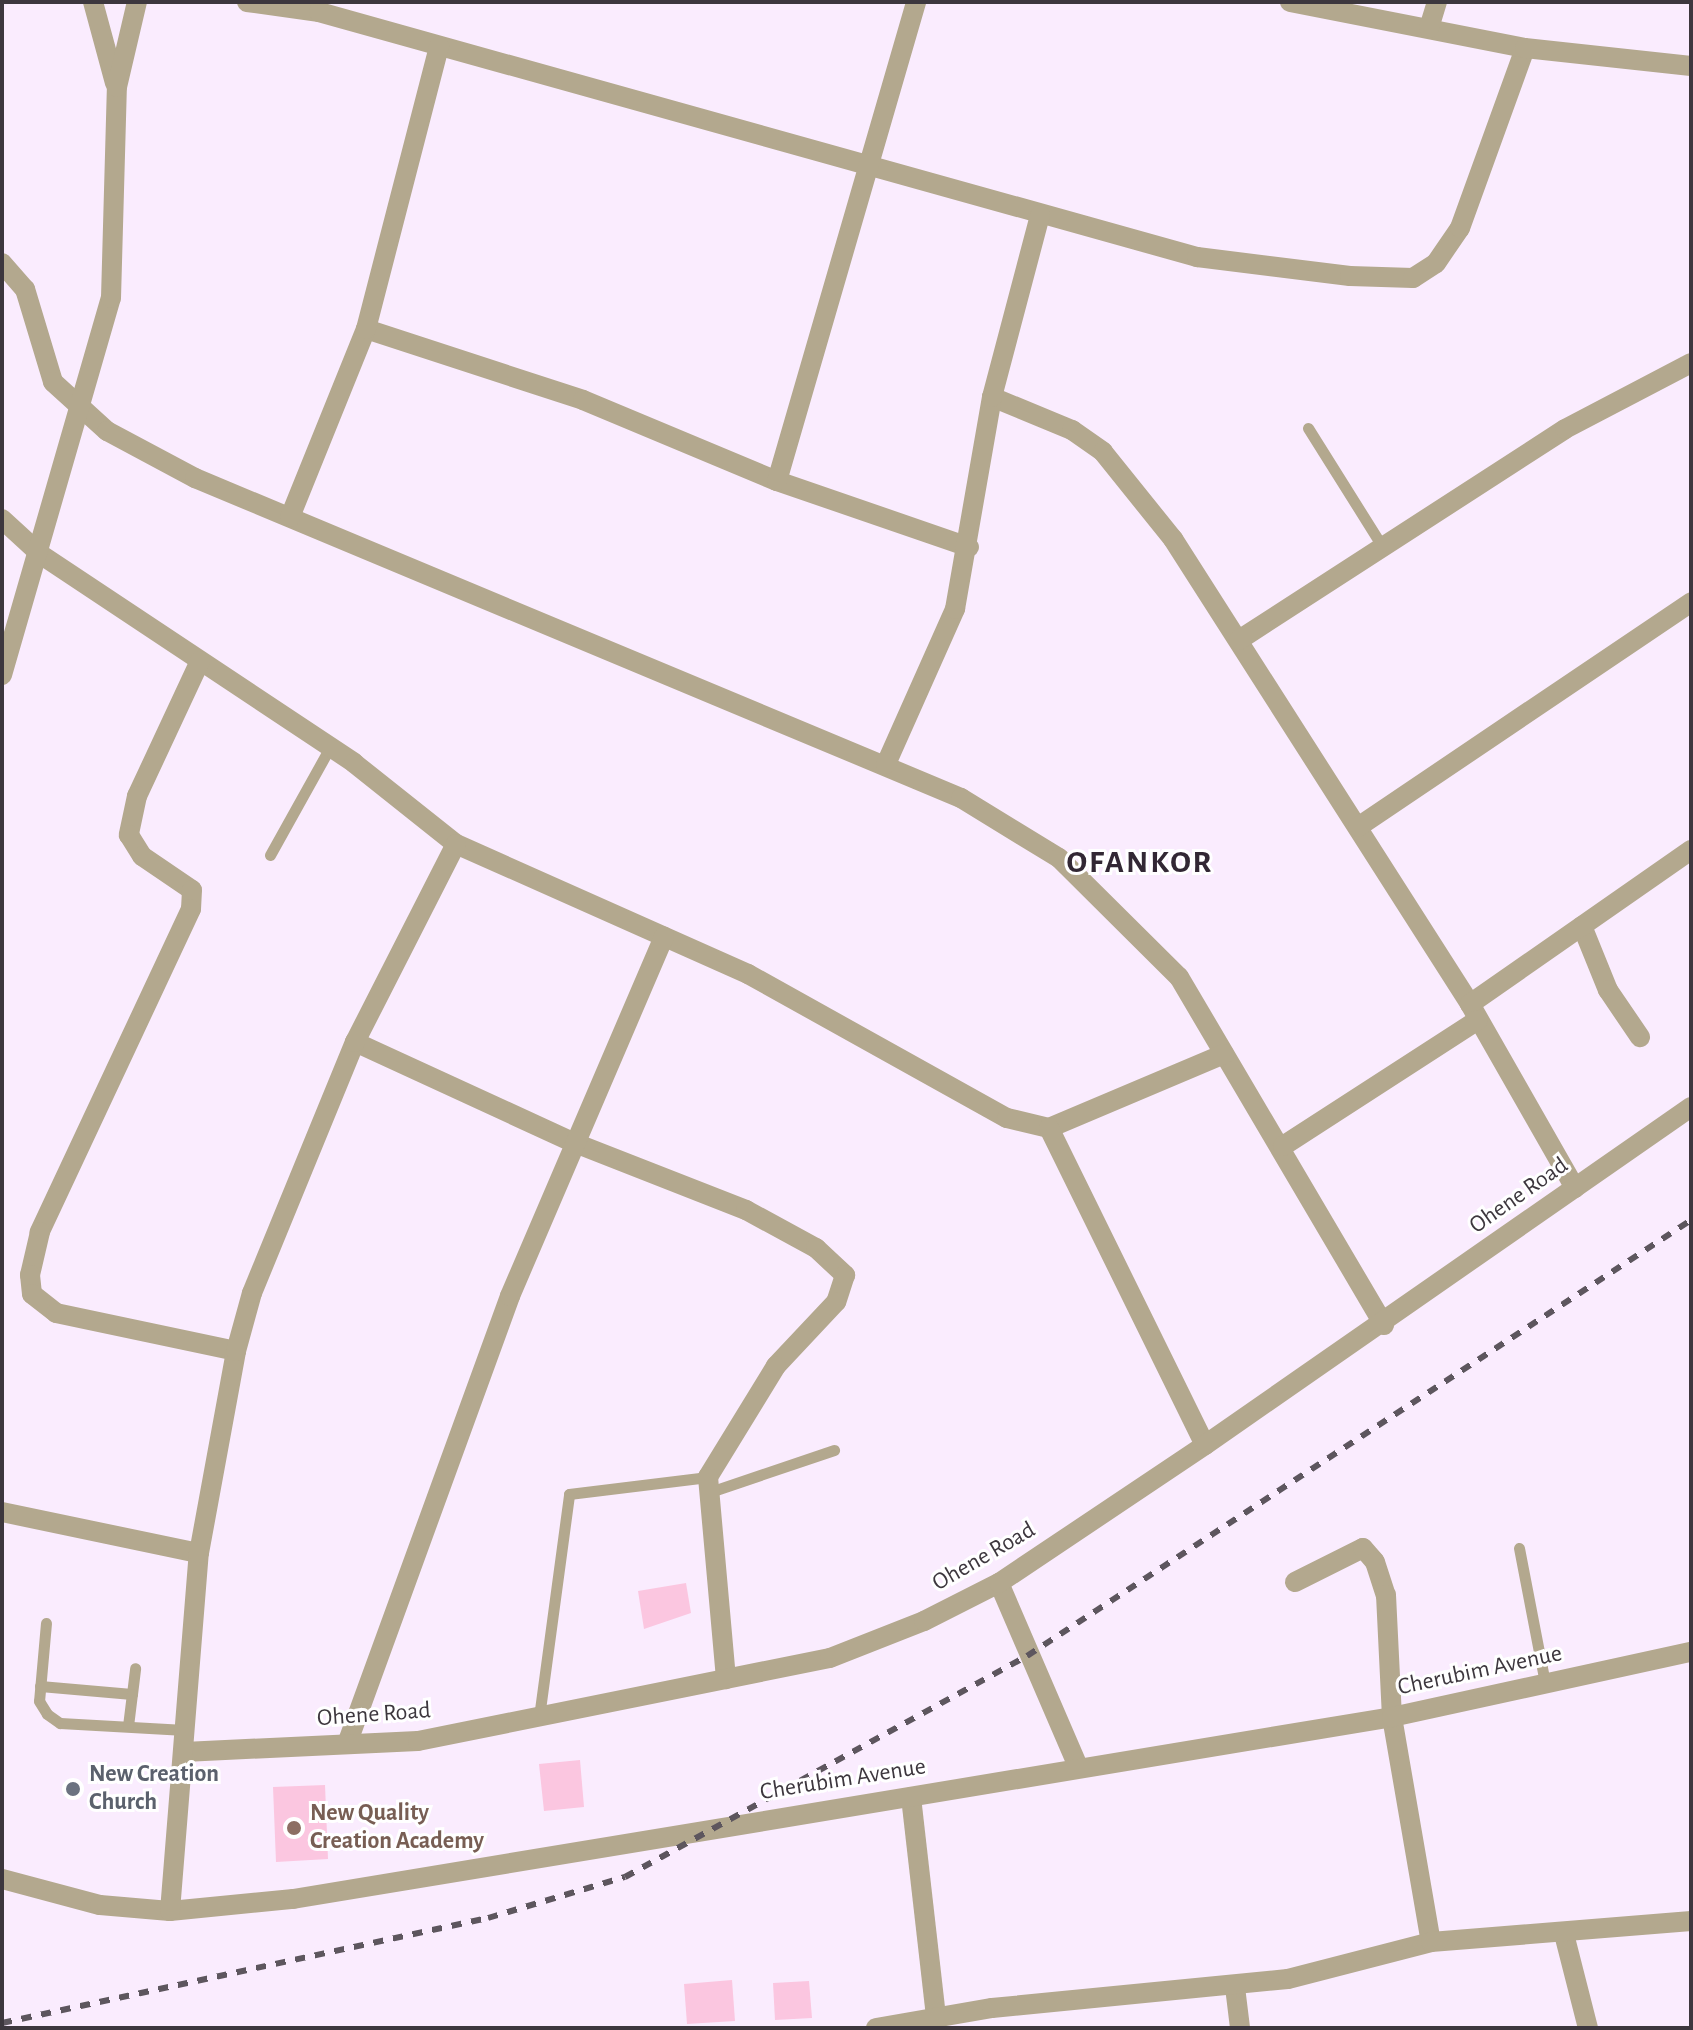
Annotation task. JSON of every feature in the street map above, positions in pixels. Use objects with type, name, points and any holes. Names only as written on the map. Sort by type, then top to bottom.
[{"type":"street","points":[[93,2],[117,87]]},
{"type":"street","points":[[2,675],[82,414],[111,298],[117,87],[137,2]]},
{"type":"street","points":[[247,2],[319,12],[1040,215],[1283,272],[1413,278],[1436,263],[1460,228],[1525,48]]},
{"type":"street","points":[[777,481],[916,2]]},
{"type":"street","points":[[1290,2],[1525,48],[1691,66]]},
{"type":"street","points":[[1429,28],[1437,2]]},
{"type":"street","points":[[290,517],[366,329],[439,46]]},
{"type":"street","points":[[886,764],[929,678],[969,547],[992,397],[1040,215]]},
{"type":"street","points":[[2,263],[25,289],[53,382],[82,414],[195,478],[886,764],[961,798],[1059,858],[1179,977],[1283,1146],[1384,1325]]},
{"type":"street","points":[[366,329],[583,400],[777,481],[969,547]]},
{"type":"street","points":[[1239,640],[1380,543],[1565,429],[1691,363]]},
{"type":"street","points":[[992,397],[1072,430],[1103,452],[1173,539],[1474,1012],[1575,1188]]},
{"type":"street","points":[[2,519],[40,554],[330,747],[456,844],[748,974],[1007,1118],[1049,1128],[1224,1054]]},
{"type":"street","points":[[1358,827],[1691,602]]},
{"type":"street","points":[[200,661],[137,796],[129,835],[142,856],[192,890],[191,909],[40,1232],[30,1275],[32,1294],[56,1313],[236,1351]]},
{"type":"street","points":[[170,1911],[199,1553],[236,1351],[252,1293],[355,1042],[456,844]]},
{"type":"street","points":[[1283,1146],[1474,1012],[1582,926],[1691,850]]},
{"type":"street","points":[[1582,926],[1608,990],[1640,1037]]},
{"type":"street","points":[[347,1744],[510,1296],[664,937]]},
{"type":"street","points":[[355,1042],[575,1143],[790,1232],[845,1275],[836,1302],[776,1366],[709,1485],[726,1679]]},
{"type":"street","name":"Ohene Road","points":[[184,1752],[418,1741],[830,1658],[999,1583],[1384,1325],[1691,1107]]},
{"type":"street","points":[[1049,1128],[1205,1445]]},
{"type":"street","points":[[2,1512],[199,1553]]},
{"type":"street","points":[[1295,1582],[1348,1552],[1363,1548],[1375,1562],[1386,1595],[1392,1717],[1431,1942]]},
{"type":"street","points":[[999,1583],[1078,1766]]},
{"type":"street","name":"Cherubim Avenue","points":[[2,1879],[100,1905],[170,1911],[451,1875],[1078,1766],[1392,1717],[1691,1652]]},
{"type":"street","points":[[911,1797],[936,2018]]},
{"type":"street","points":[[876,2028],[936,2018],[1235,1987],[1431,1942],[1564,1934],[1691,1921]]},
{"type":"street","points":[[1564,1934],[1588,2028]]},
{"type":"street","points":[[1235,1987],[1240,2028]]},
{"type":"lane","points":[[1308,428],[1380,543]]},
{"type":"lane","points":[[270,855],[330,747]]},
{"type":"lane","points":[[539,1718],[569,1494],[709,1485],[834,1450]]},
{"type":"lane","points":[[1519,1548],[1545,1683]]},
{"type":"lane","points":[[46,1623],[39,1701],[60,1723],[185,1730]]},
{"type":"lane","points":[[128,1726],[135,1668]]},
{"type":"lane","points":[[40,1686],[132,1694]]},
{"type":"building","points":[[686,1583],[691,1613],[644,1629],[638,1591]]},
{"type":"building","points":[[580,1760],[584,1807],[544,1811],[539,1764]]},
{"type":"building","points":[[325,1785],[328,1859],[276,1862],[273,1787]]},
{"type":"building","points":[[732,1980],[735,2021],[687,2024],[684,1984]]},
{"type":"building","points":[[809,1981],[812,2018],[775,2020],[773,1983]]},
{"type":"railway","points":[[2,2023],[488,1918],[625,1877],[1027,1656],[1691,1220]]},
{"type":"place","name":"New Creation Church","points":[[73,1789]]},
{"type":"place","name":"New Quality Creation Academy","points":[[294,1828]]},
{"type":"district","name":"OFANKOR","points":[[1140,862]]}]
